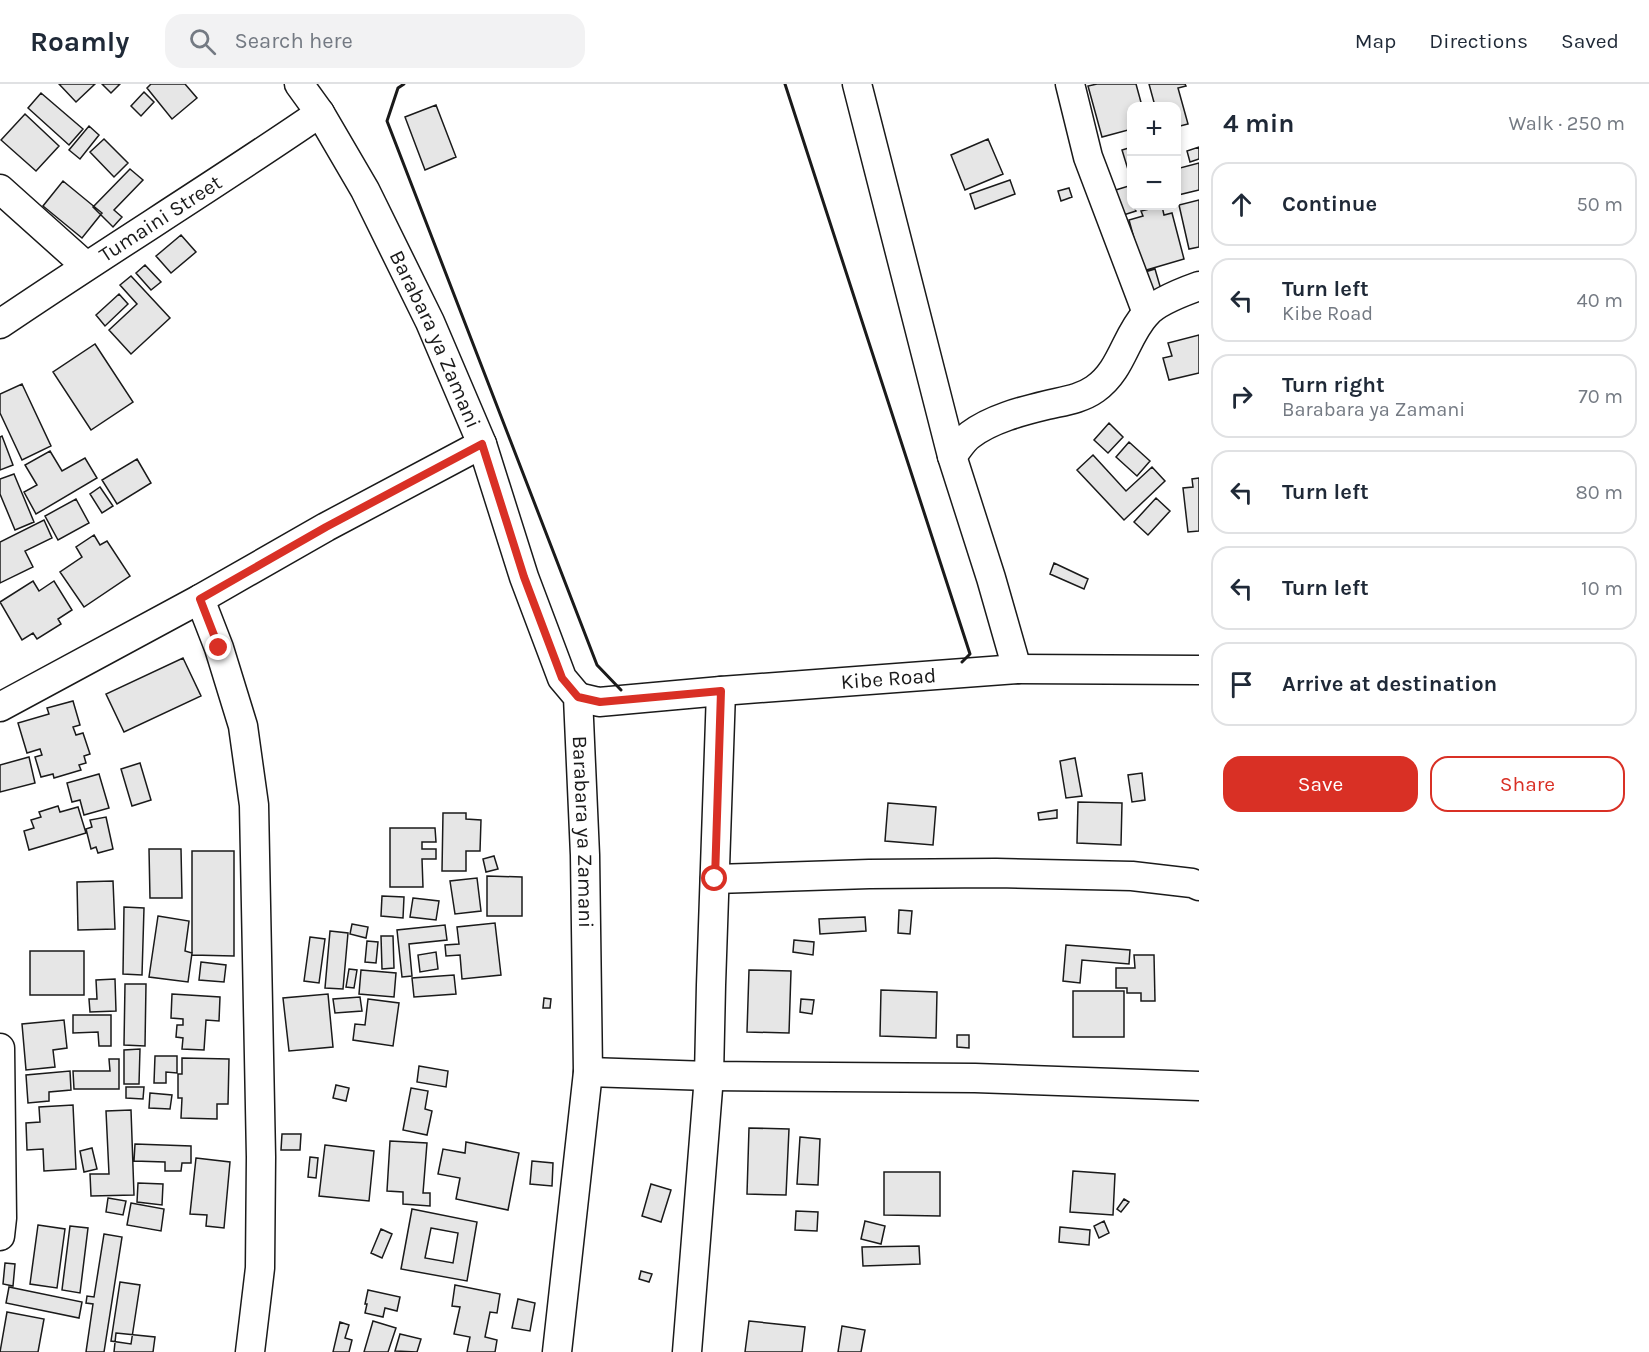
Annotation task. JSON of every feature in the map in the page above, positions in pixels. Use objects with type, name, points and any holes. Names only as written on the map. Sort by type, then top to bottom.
[{"type":"street","name":"Barabara ya Zamani","points":[[299,84],[320,112],[365,190],[420,302],[482,444],[524,577],[562,678],[578,697],[585,855],[588,1072],[557,1352]]},
{"type":"street","points":[[857,84],[952,456],[1017,669]]},
{"type":"street","points":[[1070,84],[1088,157],[1147,313]]},
{"type":"street","name":"Tumaini Street","points":[[0,324],[251,160],[320,112]]},
{"type":"street","points":[[0,189],[86,266]]},
{"type":"street","points":[[952,456],[969,435],[996,421],[1032,408],[1081,397],[1094,390],[1108,379],[1147,313],[1167,299],[1199,286]]},
{"type":"street","points":[[0,707],[200,599],[326,527],[482,444]]},
{"type":"street","points":[[200,599],[219,648],[243,726],[254,806],[261,1168],[260,1268],[250,1352]]},
{"type":"street","name":"Kibe Road","points":[[578,697],[600,702],[1017,669],[1199,670]]},
{"type":"street","points":[[687,1352],[709,1076],[721,691]]},
{"type":"street","points":[[715,879],[869,874],[1019,874],[1132,876],[1192,883],[1199,886]]},
{"type":"street","points":[[0,1048],[2,1218],[0,1236]]},
{"type":"street","points":[[588,1072],[709,1076],[975,1078],[1199,1086]]},
{"type":"building","points":[[59,84],[95,84],[76,102]]},
{"type":"building","points":[[102,84],[120,84],[111,93]]},
{"type":"building","points":[[151,84],[185,84],[197,98],[172,119],[147,88]]},
{"type":"building","points":[[1136,84],[1141,102],[1127,102],[1127,130],[1102,137],[1088,86]]},
{"type":"building","points":[[1149,84],[1185,84],[1186,86],[1178,88],[1188,124],[1181,126],[1181,102],[1154,102]]},
{"type":"building","points":[[144,92],[154,102],[141,116],[131,106]]},
{"type":"building","points":[[41,93],[83,129],[69,145],[28,108]]},
{"type":"building","points":[[436,105],[456,157],[425,170],[405,117]]},
{"type":"building","points":[[25,114],[59,146],[36,171],[1,140]]},
{"type":"building","points":[[89,126],[99,135],[80,159],[69,150]]},
{"type":"building","points":[[104,139],[128,163],[114,177],[90,152]]},
{"type":"building","points":[[988,139],[1003,174],[965,190],[951,155]]},
{"type":"building","points":[[1199,147],[1199,159],[1190,162],[1187,151]]},
{"type":"building","points":[[1127,148],[1127,166],[1122,150]]},
{"type":"building","points":[[1199,163],[1199,190],[1181,194],[1181,168]]},
{"type":"building","points":[[130,169],[143,180],[114,210],[122,217],[113,227],[93,207]]},
{"type":"building","points":[[1010,180],[1015,194],[975,209],[970,194]]},
{"type":"building","points":[[63,181],[102,213],[82,238],[43,206]]},
{"type":"building","points":[[1127,187],[1127,210],[1136,211],[1117,217],[1109,192]]},
{"type":"building","points":[[1069,188],[1072,197],[1061,201],[1058,191]]},
{"type":"building","points":[[1199,200],[1199,247],[1189,249],[1180,210],[1181,204]]},
{"type":"building","points":[[1163,210],[1164,215],[1172,213],[1184,259],[1143,271],[1129,220],[1143,216],[1141,211]]},
{"type":"building","points":[[181,235],[196,252],[171,273],[156,256]]},
{"type":"building","points":[[145,265],[161,282],[151,290],[136,273]]},
{"type":"building","points":[[1155,269],[1162,293],[1152,296],[1145,272]]},
{"type":"building","points":[[131,276],[170,318],[131,354],[109,330],[137,304],[120,285]]},
{"type":"building","points":[[119,294],[128,304],[105,326],[96,315]]},
{"type":"building","points":[[1199,335],[1199,373],[1169,380],[1163,358],[1172,356],[1168,343]]},
{"type":"building","points":[[95,344],[133,402],[91,430],[53,372]]},
{"type":"building","points":[[22,384],[51,446],[22,460],[0,413],[0,394]]},
{"type":"building","points":[[1109,423],[1123,437],[1108,453],[1094,440]]},
{"type":"building","points":[[2,436],[13,465],[0,470],[0,437]]},
{"type":"building","points":[[1129,442],[1150,461],[1137,476],[1116,457]]},
{"type":"building","points":[[50,451],[62,471],[85,458],[97,478],[36,514],[24,492],[37,485],[25,465]]},
{"type":"building","points":[[1093,455],[1126,491],[1152,467],[1165,481],[1124,520],[1077,470]]},
{"type":"building","points":[[137,459],[151,483],[117,504],[102,480]]},
{"type":"building","points":[[14,474],[34,522],[15,530],[0,494],[0,479]]},
{"type":"building","points":[[1199,478],[1199,531],[1188,532],[1183,488],[1193,487],[1192,479]]},
{"type":"building","points":[[100,487],[113,506],[102,513],[90,494]]},
{"type":"building","points":[[1156,498],[1170,511],[1148,535],[1134,522]]},
{"type":"building","points":[[76,499],[89,523],[58,540],[45,516]]},
{"type":"building","points":[[44,520],[52,538],[25,551],[33,567],[0,583],[0,542]]},
{"type":"building","points":[[94,535],[100,545],[107,541],[130,576],[84,607],[60,572],[82,557],[76,547]]},
{"type":"building","points":[[1054,563],[1088,579],[1084,589],[1050,574]]},
{"type":"building","points":[[33,581],[39,591],[54,581],[72,610],[58,619],[61,624],[37,639],[33,633],[22,640],[0,602]]},
{"type":"building","points":[[183,658],[201,696],[124,732],[106,694]]},
{"type":"building","points":[[73,701],[80,725],[73,727],[76,735],[83,733],[90,754],[84,756],[86,763],[79,765],[81,770],[54,778],[53,774],[41,777],[35,757],[42,755],[40,749],[27,753],[18,723],[49,714],[47,708]]},
{"type":"building","points":[[29,757],[35,783],[0,792],[0,765]]},
{"type":"building","points":[[1075,758],[1082,796],[1066,798],[1060,761]]},
{"type":"building","points":[[140,763],[151,800],[132,806],[121,769]]},
{"type":"building","points":[[1142,773],[1145,800],[1132,802],[1128,775]]},
{"type":"building","points":[[99,774],[109,808],[84,815],[80,800],[72,802],[67,783]]},
{"type":"building","points":[[1078,802],[1122,803],[1121,845],[1077,843]]},
{"type":"building","points":[[888,803],[936,807],[933,845],[885,841]]},
{"type":"building","points":[[58,806],[60,812],[78,807],[86,833],[29,850],[24,831],[34,828],[31,820],[41,817],[39,812]]},
{"type":"building","points":[[1057,810],[1057,818],[1039,820],[1038,813]]},
{"type":"building","points":[[443,813],[466,813],[466,819],[481,820],[480,851],[466,851],[466,871],[442,871]]},
{"type":"building","points":[[106,817],[113,849],[98,853],[96,847],[91,849],[86,829],[92,827],[90,820]]},
{"type":"building","points":[[390,828],[435,828],[436,842],[422,842],[422,849],[436,849],[436,859],[422,859],[423,887],[390,887]]},
{"type":"building","points":[[149,849],[181,849],[182,898],[150,898]]},
{"type":"building","points":[[192,851],[234,851],[234,956],[192,955]]},
{"type":"building","points":[[494,856],[498,869],[486,872],[483,859]]},
{"type":"building","points":[[487,876],[522,877],[522,916],[487,916]]},
{"type":"building","points":[[477,878],[481,911],[455,914],[450,881]]},
{"type":"building","points":[[113,881],[115,929],[78,930],[77,882]]},
{"type":"building","points":[[382,896],[404,897],[403,918],[381,916]]},
{"type":"building","points":[[413,898],[439,901],[436,920],[410,917]]},
{"type":"building","points":[[124,907],[144,908],[142,975],[123,974]]},
{"type":"building","points":[[899,910],[912,911],[910,934],[898,933]]},
{"type":"building","points":[[158,916],[189,921],[185,951],[192,953],[188,982],[149,977]]},
{"type":"building","points":[[865,917],[866,931],[820,934],[819,919]]},
{"type":"building","points":[[495,923],[501,975],[462,979],[460,955],[446,956],[445,945],[459,944],[457,927]]},
{"type":"building","points":[[352,924],[368,927],[366,938],[350,934]]},
{"type":"building","points":[[445,925],[447,940],[409,944],[412,976],[402,977],[397,930]]},
{"type":"building","points":[[330,931],[348,933],[343,989],[325,988]]},
{"type":"building","points":[[381,936],[393,936],[394,968],[382,969]]},
{"type":"building","points":[[310,937],[325,939],[319,983],[304,981]]},
{"type":"building","points":[[794,940],[814,942],[813,955],[793,952]]},
{"type":"building","points":[[367,941],[378,942],[376,963],[365,962]]},
{"type":"building","points":[[1066,945],[1130,950],[1129,964],[1082,960],[1080,983],[1063,981]]},
{"type":"building","points":[[30,951],[84,951],[84,995],[30,995]]},
{"type":"building","points":[[436,952],[438,969],[420,972],[418,955]]},
{"type":"building","points":[[1134,955],[1154,955],[1155,1001],[1141,1001],[1141,993],[1127,993],[1127,988],[1116,988],[1116,968],[1135,968]]},
{"type":"building","points":[[201,962],[226,965],[224,982],[199,980]]},
{"type":"building","points":[[349,969],[357,970],[354,988],[346,987]]},
{"type":"building","points":[[361,970],[396,973],[394,997],[359,994]]},
{"type":"building","points":[[749,970],[791,971],[789,1033],[747,1032]]},
{"type":"building","points":[[454,975],[456,994],[414,997],[412,978]]},
{"type":"building","points":[[115,979],[116,1011],[90,1012],[89,999],[97,999],[96,980]]},
{"type":"building","points":[[125,984],[146,984],[145,1046],[124,1045]]},
{"type":"building","points":[[881,990],[937,992],[936,1038],[880,1036]]},
{"type":"building","points":[[1073,991],[1124,991],[1124,1037],[1073,1037]]},
{"type":"building","points":[[172,994],[220,997],[219,1021],[206,1020],[204,1050],[182,1049],[183,1038],[176,1037],[177,1025],[183,1025],[183,1019],[171,1018]]},
{"type":"building","points":[[328,994],[333,1047],[289,1051],[283,998]]},
{"type":"building","points":[[360,997],[362,1011],[335,1013],[333,999]]},
{"type":"building","points":[[544,998],[551,999],[550,1008],[543,1008]]},
{"type":"building","points":[[368,999],[399,1003],[393,1046],[353,1040],[355,1024],[365,1025]]},
{"type":"building","points":[[801,999],[814,1000],[812,1014],[800,1012]]},
{"type":"building","points":[[73,1015],[111,1015],[111,1046],[99,1046],[98,1032],[73,1033]]},
{"type":"building","points":[[64,1020],[67,1048],[53,1050],[55,1067],[26,1070],[22,1024]]},
{"type":"building","points":[[957,1035],[969,1035],[969,1048],[957,1047]]},
{"type":"building","points":[[140,1049],[139,1084],[124,1084],[124,1050]]},
{"type":"building","points":[[155,1056],[177,1056],[177,1073],[166,1072],[166,1083],[154,1083]]},
{"type":"building","points":[[182,1058],[229,1059],[228,1104],[217,1104],[217,1119],[181,1118],[182,1098],[178,1098],[178,1074],[182,1074]]},
{"type":"building","points":[[109,1059],[119,1059],[119,1089],[74,1089],[73,1071],[110,1071]]},
{"type":"building","points":[[419,1066],[448,1071],[446,1087],[417,1082]]},
{"type":"building","points":[[70,1071],[71,1090],[49,1092],[49,1101],[28,1103],[26,1075]]},
{"type":"building","points":[[336,1085],[349,1088],[346,1101],[333,1098]]},
{"type":"building","points":[[126,1087],[144,1087],[143,1099],[126,1098]]},
{"type":"building","points":[[411,1088],[428,1091],[425,1109],[432,1111],[427,1135],[403,1130]]},
{"type":"building","points":[[150,1093],[172,1095],[170,1109],[149,1108]]},
{"type":"building","points":[[73,1105],[76,1169],[44,1171],[43,1149],[27,1150],[26,1123],[40,1122],[39,1107]]},
{"type":"building","points":[[131,1110],[134,1195],[91,1196],[90,1174],[109,1174],[106,1111]]},
{"type":"building","points":[[749,1128],[789,1129],[786,1195],[747,1194]]},
{"type":"building","points":[[282,1134],[301,1134],[300,1150],[281,1150]]},
{"type":"building","points":[[800,1137],[820,1139],[818,1185],[797,1184]]},
{"type":"building","points":[[390,1141],[427,1143],[423,1193],[430,1193],[430,1206],[403,1204],[403,1192],[387,1191]]},
{"type":"building","points":[[466,1142],[519,1153],[508,1210],[456,1199],[460,1178],[438,1174],[443,1149],[465,1153]]},
{"type":"building","points":[[135,1144],[191,1146],[191,1163],[182,1163],[181,1171],[165,1171],[165,1162],[134,1161]]},
{"type":"building","points":[[325,1145],[374,1151],[369,1201],[319,1196]]},
{"type":"building","points":[[92,1148],[97,1169],[84,1172],[80,1151]]},
{"type":"building","points":[[310,1157],[318,1158],[316,1178],[308,1177]]},
{"type":"building","points":[[196,1158],[230,1162],[224,1228],[206,1226],[207,1215],[190,1214]]},
{"type":"building","points":[[532,1161],[553,1163],[552,1186],[530,1184]]},
{"type":"building","points":[[1073,1171],[1115,1174],[1113,1215],[1070,1212]]},
{"type":"building","points":[[884,1172],[940,1172],[940,1216],[884,1215]]},
{"type":"building","points":[[138,1183],[163,1184],[162,1205],[137,1202]]},
{"type":"building","points":[[651,1184],[671,1190],[661,1222],[642,1216]]},
{"type":"building","points":[[108,1198],[126,1201],[123,1215],[106,1212]]},
{"type":"building","points":[[1124,1199],[1129,1202],[1121,1212],[1117,1209]]},
{"type":"building","points":[[131,1203],[164,1209],[161,1231],[127,1225]]},
{"type":"building","points":[[412,1209],[477,1222],[467,1281],[401,1269]],"holes":[[[431,1228],[458,1233],[453,1263],[425,1258]]]},
{"type":"building","points":[[796,1211],[818,1212],[817,1231],[795,1230]]},
{"type":"building","points":[[865,1221],[885,1226],[881,1244],[861,1239]]},
{"type":"building","points":[[1104,1221],[1109,1233],[1099,1238],[1094,1226]]},
{"type":"building","points":[[38,1225],[65,1229],[57,1288],[30,1284]]},
{"type":"building","points":[[70,1226],[88,1228],[80,1293],[62,1290]]},
{"type":"building","points":[[1060,1227],[1090,1230],[1089,1245],[1059,1242]]},
{"type":"building","points":[[381,1229],[392,1234],[382,1258],[371,1253]]},
{"type":"building","points":[[104,1234],[122,1237],[104,1352],[86,1352],[93,1304],[86,1303],[87,1296],[94,1297]]},
{"type":"building","points":[[919,1246],[920,1264],[863,1266],[862,1247]]},
{"type":"building","points":[[5,1263],[15,1264],[13,1286],[3,1284]]},
{"type":"building","points":[[641,1271],[652,1274],[649,1282],[639,1279]]},
{"type":"building","points":[[120,1282],[140,1285],[131,1344],[111,1341]]},
{"type":"building","points":[[455,1285],[500,1294],[497,1313],[490,1312],[485,1337],[497,1340],[495,1352],[467,1352],[470,1337],[454,1334],[460,1307],[452,1306]]},
{"type":"building","points":[[9,1287],[82,1302],[79,1318],[6,1303]]},
{"type":"building","points":[[368,1290],[400,1297],[397,1311],[385,1308],[383,1317],[365,1313]]},
{"type":"building","points":[[518,1299],[535,1303],[530,1331],[512,1328]]},
{"type":"building","points":[[7,1312],[44,1319],[38,1352],[0,1352]]},
{"type":"building","points":[[373,1321],[396,1328],[388,1352],[364,1352]]},
{"type":"building","points":[[749,1321],[805,1327],[802,1352],[745,1352]]},
{"type":"building","points":[[340,1322],[349,1325],[345,1338],[352,1340],[349,1352],[333,1352]]},
{"type":"building","points":[[842,1326],[865,1330],[861,1352],[838,1352]]},
{"type":"building","points":[[116,1333],[155,1337],[153,1352],[114,1352]]},
{"type":"building","points":[[400,1334],[421,1339],[417,1352],[395,1351]]},
{"type":"wall","points":[[404,84],[398,88],[387,121],[597,665],[621,690]]},
{"type":"wall","points":[[785,84],[970,654],[962,662]]},
{"type":"route","points":[[219,648],[200,599],[326,527],[482,444],[524,577],[562,678],[578,697],[600,702],[721,691],[715,879]]}]
